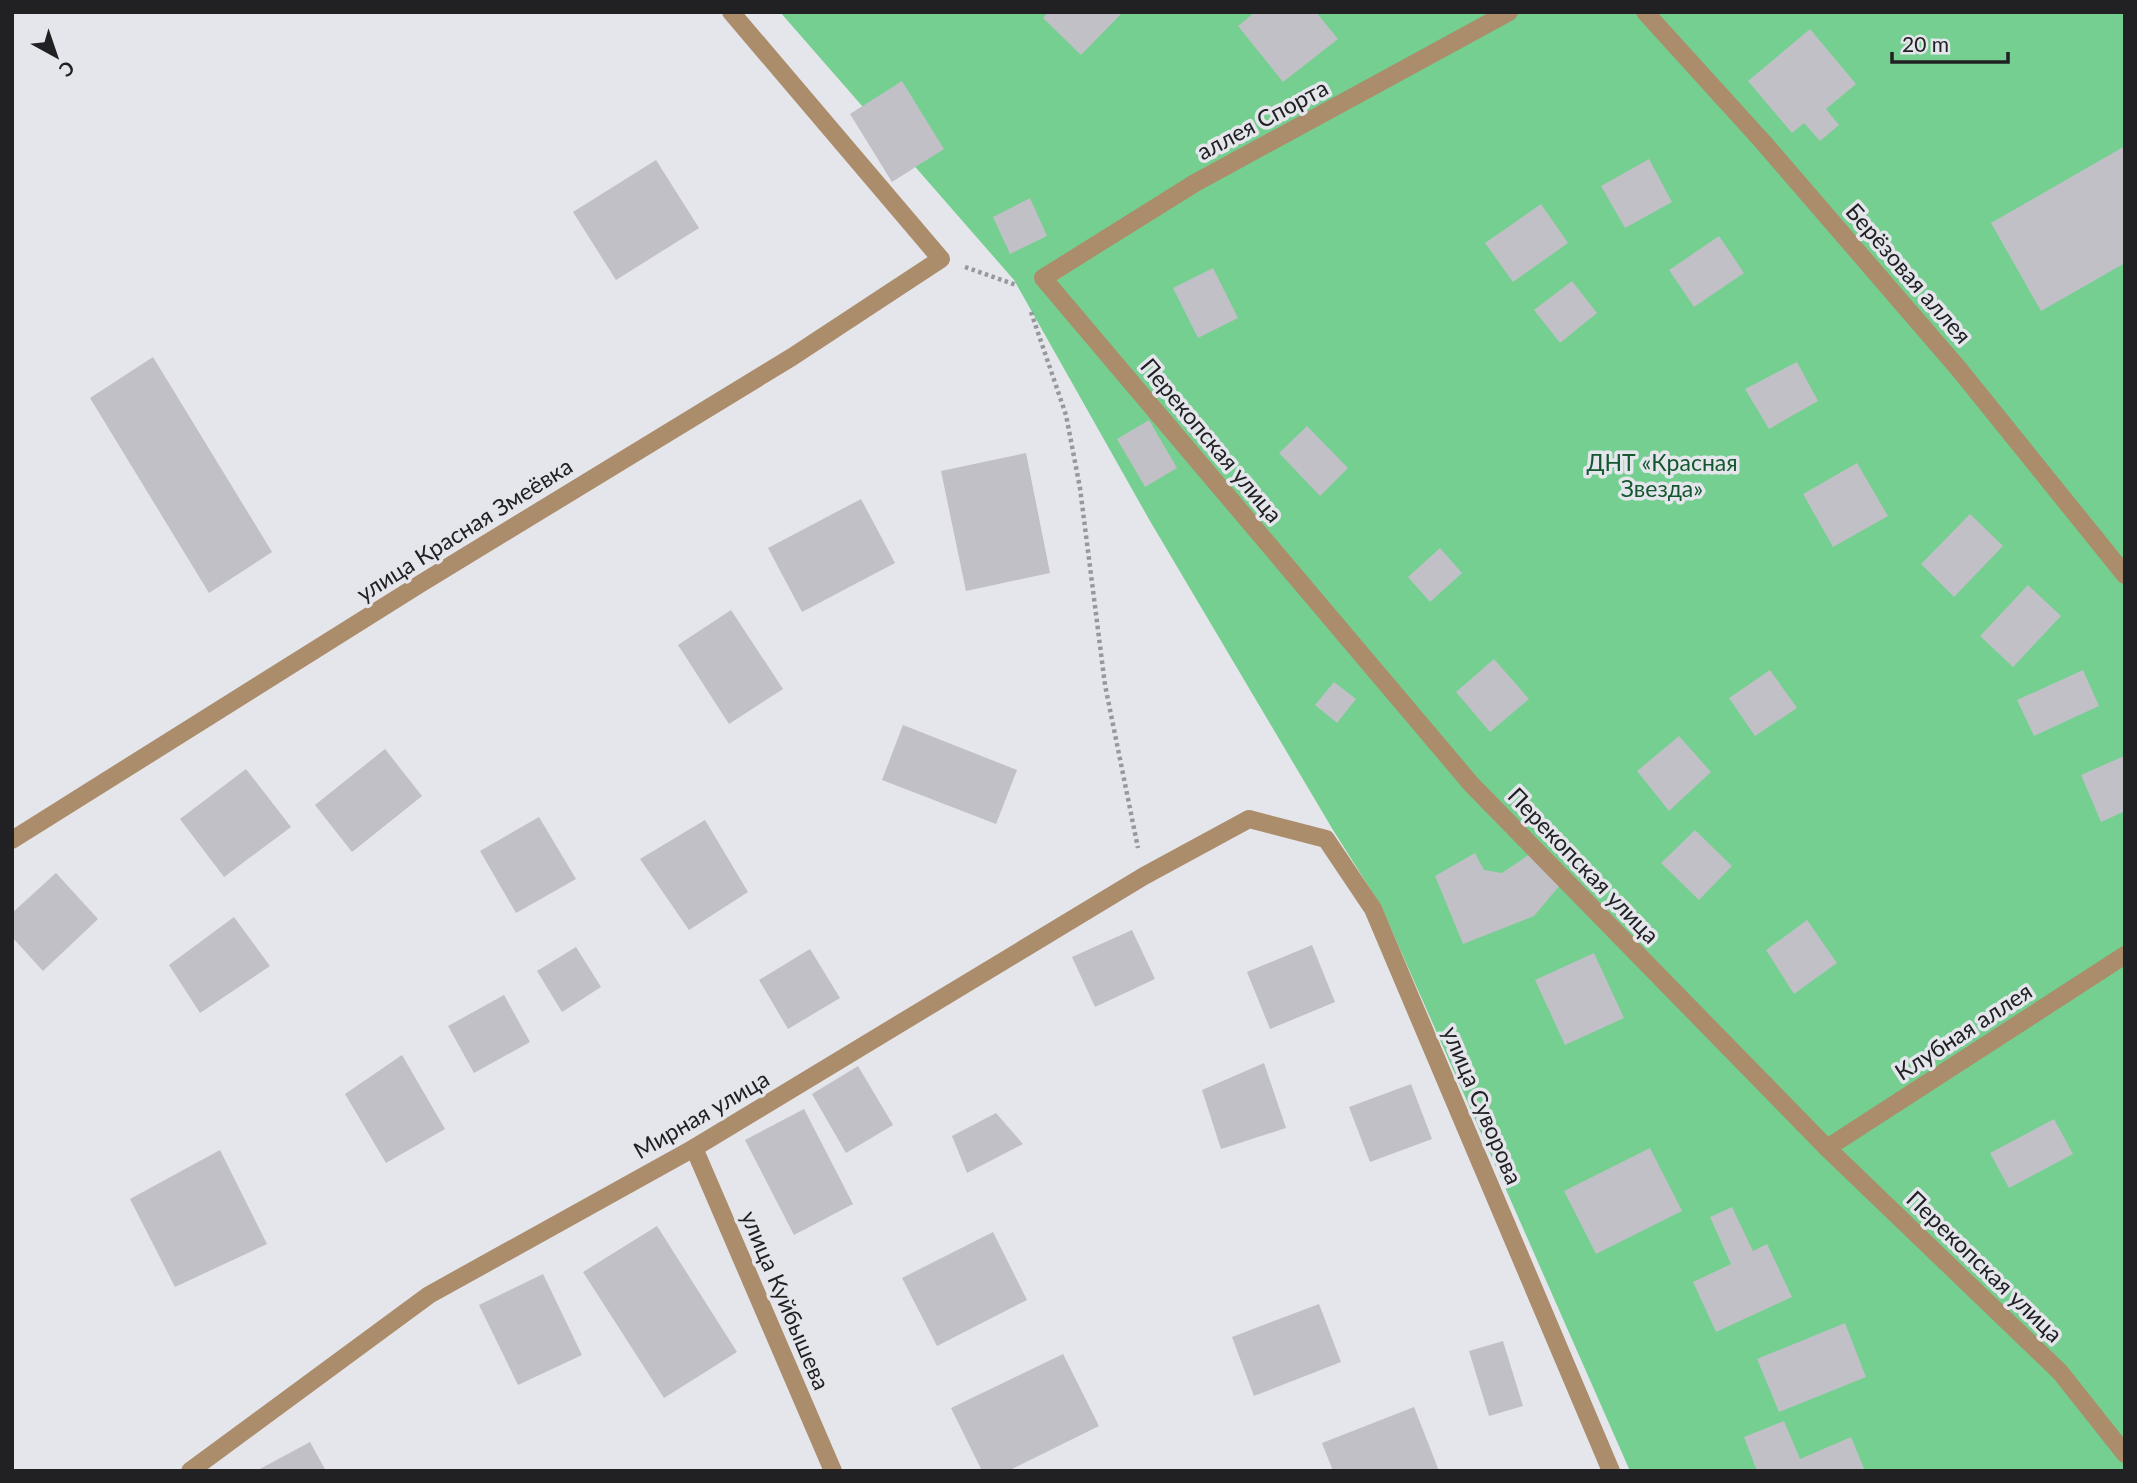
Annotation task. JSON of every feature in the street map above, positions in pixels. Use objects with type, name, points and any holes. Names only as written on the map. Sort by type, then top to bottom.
[{"type":"street","points":[[731,12],[941,259]]},
{"type":"street","name":"аллея Спорта","points":[[1044,278],[1195,183],[1509,12]]},
{"type":"street","name":"Берёзовая аллея","points":[[1645,12],[1763,142],[1958,368],[2125,575]]},
{"type":"street","name":"улица Красная Змеёвка","points":[[12,840],[432,577],[792,357],[941,259]]},
{"type":"street","name":"Перекопская улица","points":[[1044,278],[1472,785],[1827,1149],[2060,1372],[2125,1454]]},
{"type":"street","name":"Мирная улица","points":[[190,1471],[429,1295],[694,1148],[1144,876],[1250,819]]},
{"type":"street","name":"улица Суворова","points":[[1250,819],[1326,839],[1373,909],[1611,1471]]},
{"type":"street","name":"Клубная аллея","points":[[1827,1149],[2125,955]]},
{"type":"street","name":"улица Куйбышева","points":[[694,1148],[833,1471]]},
{"type":"path","points":[[941,259],[1023,288]]},
{"type":"path","points":[[1028,300],[1066,415],[1076,463],[1105,685],[1144,876]]},
{"type":"green space","name":"ДНТ «Красная Звезда»","points":[[780,12],[2125,12],[2125,1471],[1630,1471],[1381,906],[1150,521],[1014,280]]},
{"type":"building","points":[[1048,12],[1123,12],[1081,55],[1043,18]]},
{"type":"building","points":[[1255,12],[1316,12],[1338,39],[1283,82],[1238,26]]},
{"type":"building","points":[[1810,29],[1856,84],[1826,109],[1839,125],[1820,141],[1804,123],[1792,133],[1748,81]]},
{"type":"building","points":[[902,81],[944,149],[892,182],[850,114]]},
{"type":"building","points":[[2125,146],[2125,263],[2041,311],[1991,223]]},
{"type":"building","points":[[1649,159],[1672,202],[1625,228],[1601,186]]},
{"type":"building","points":[[656,160],[699,228],[616,280],[573,212]]},
{"type":"building","points":[[1030,198],[1047,236],[1010,254],[993,217]]},
{"type":"building","points":[[1541,204],[1568,243],[1513,282],[1485,243]]},
{"type":"building","points":[[1719,236],[1744,273],[1694,307],[1669,270]]},
{"type":"building","points":[[1213,268],[1238,318],[1198,338],[1173,288]]},
{"type":"building","points":[[1572,281],[1597,313],[1560,343],[1534,310]]},
{"type":"building","points":[[153,357],[272,552],[209,593],[90,398]]},
{"type":"building","points":[[1797,362],[1818,401],[1769,429],[1745,389]]},
{"type":"building","points":[[1149,420],[1177,468],[1145,487],[1117,439]]},
{"type":"building","points":[[1307,426],[1348,468],[1320,496],[1279,453]]},
{"type":"building","points":[[1026,453],[1050,573],[966,591],[941,471]]},
{"type":"building","points":[[1857,463],[1888,516],[1833,547],[1803,494]]},
{"type":"building","points":[[861,499],[895,563],[802,612],[768,548]]},
{"type":"building","points":[[1970,514],[2003,546],[1954,597],[1921,564]]},
{"type":"building","points":[[1440,548],[1462,573],[1430,602],[1408,577]]},
{"type":"building","points":[[2028,585],[2061,616],[2013,667],[1980,636]]},
{"type":"building","points":[[731,610],[783,689],[729,724],[678,645]]},
{"type":"building","points":[[1494,659],[1529,699],[1490,732],[1456,692]]},
{"type":"building","points":[[1770,670],[1797,708],[1755,736],[1729,698]]},
{"type":"building","points":[[2083,670],[2099,706],[2034,736],[2017,700]]},
{"type":"building","points":[[1334,682],[1356,699],[1337,723],[1315,705]]},
{"type":"building","points":[[903,725],[1017,770],[996,824],[882,780]]},
{"type":"building","points":[[1679,736],[1711,772],[1669,811],[1637,771]]},
{"type":"building","points":[[385,749],[422,796],[352,852],[315,805]]},
{"type":"building","points":[[2124,756],[2125,811],[2101,822],[2081,775]]},
{"type":"building","points":[[246,769],[291,827],[224,877],[180,819]]},
{"type":"building","points":[[539,817],[576,879],[516,913],[480,851]]},
{"type":"building","points":[[705,820],[748,892],[689,930],[640,859]]},
{"type":"building","points":[[1695,830],[1732,866],[1699,900],[1661,863]]},
{"type":"building","points":[[1475,853],[1484,870],[1502,873],[1530,854],[1561,884],[1534,916],[1463,944],[1435,876]]},
{"type":"building","points":[[56,873],[98,919],[43,971],[12,937],[12,913]]},
{"type":"building","points":[[234,917],[270,966],[200,1013],[169,965]]},
{"type":"building","points":[[1807,920],[1837,963],[1794,994],[1766,950]]},
{"type":"building","points":[[1132,930],[1155,979],[1095,1007],[1072,957]]},
{"type":"building","points":[[1312,945],[1335,1002],[1270,1029],[1247,972]]},
{"type":"building","points":[[576,947],[601,987],[562,1012],[537,971]]},
{"type":"building","points":[[810,949],[840,998],[788,1029],[759,980]]},
{"type":"building","points":[[1594,953],[1624,1018],[1565,1045],[1535,980]]},
{"type":"building","points":[[504,995],[530,1042],[474,1073],[448,1026]]},
{"type":"building","points":[[402,1055],[445,1129],[386,1163],[345,1094]]},
{"type":"building","points":[[1264,1063],[1286,1128],[1221,1149],[1202,1090]]},
{"type":"building","points":[[858,1066],[893,1125],[846,1153],[812,1094]]},
{"type":"building","points":[[1411,1084],[1432,1139],[1370,1162],[1349,1107]]},
{"type":"building","points":[[804,1109],[853,1204],[794,1235],[745,1140]]},
{"type":"building","points":[[996,1113],[1023,1144],[967,1173],[952,1136]]},
{"type":"building","points":[[2054,1119],[2073,1154],[2009,1188],[1990,1153]]},
{"type":"building","points":[[1650,1148],[1682,1211],[1596,1254],[1564,1191]]},
{"type":"building","points":[[220,1150],[267,1244],[175,1287],[130,1199]]},
{"type":"building","points":[[1732,1207],[1753,1251],[1767,1244],[1792,1297],[1716,1332],[1693,1282],[1731,1264],[1710,1217]]},
{"type":"building","points":[[657,1226],[737,1352],[664,1398],[583,1272]]},
{"type":"building","points":[[993,1232],[1027,1300],[937,1346],[902,1278]]},
{"type":"building","points":[[543,1274],[582,1355],[518,1385],[479,1305]]},
{"type":"building","points":[[1319,1304],[1341,1362],[1254,1396],[1232,1337]]},
{"type":"building","points":[[1845,1323],[1866,1377],[1779,1412],[1757,1359]]},
{"type":"building","points":[[1503,1341],[1523,1406],[1489,1416],[1469,1351]]},
{"type":"building","points":[[1063,1354],[1099,1426],[1008,1471],[982,1471],[951,1408]]},
{"type":"building","points":[[1414,1407],[1439,1471],[1333,1471],[1322,1443]]},
{"type":"building","points":[[1784,1421],[1800,1459],[1851,1437],[1865,1471],[1757,1471],[1744,1437]]},
{"type":"building","points":[[310,1442],[326,1471],[256,1471]]}]
